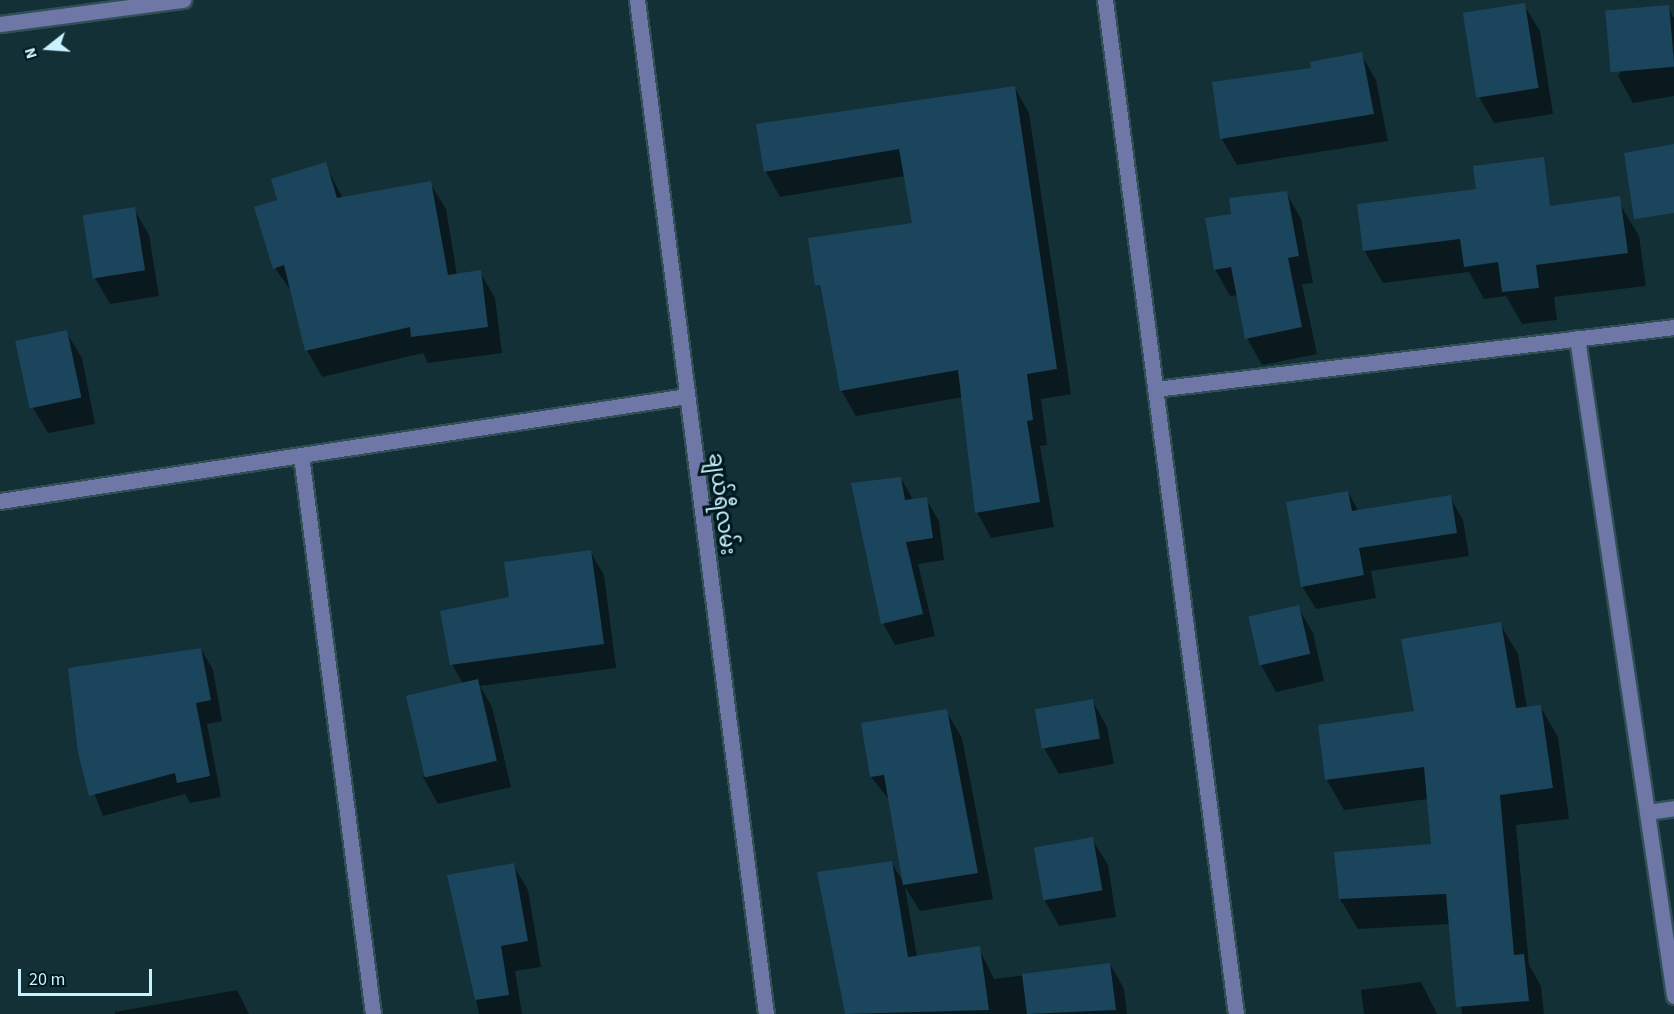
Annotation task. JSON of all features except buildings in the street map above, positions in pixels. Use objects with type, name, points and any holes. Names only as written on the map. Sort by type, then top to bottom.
[{"type":"street","points":[[0,24],[183,0]]},
{"type":"street","name":"ချယ်ရီလမ်း","points":[[637,0],[766,1014]]},
{"type":"street","points":[[1105,0],[1236,1014]]},
{"type":"street","points":[[1155,389],[1674,327]]},
{"type":"street","points":[[1577,338],[1674,996]]},
{"type":"street","points":[[0,501],[687,396]]},
{"type":"street","points":[[302,455],[374,1014]]},
{"type":"street","points":[[1647,812],[1674,808]]}]
